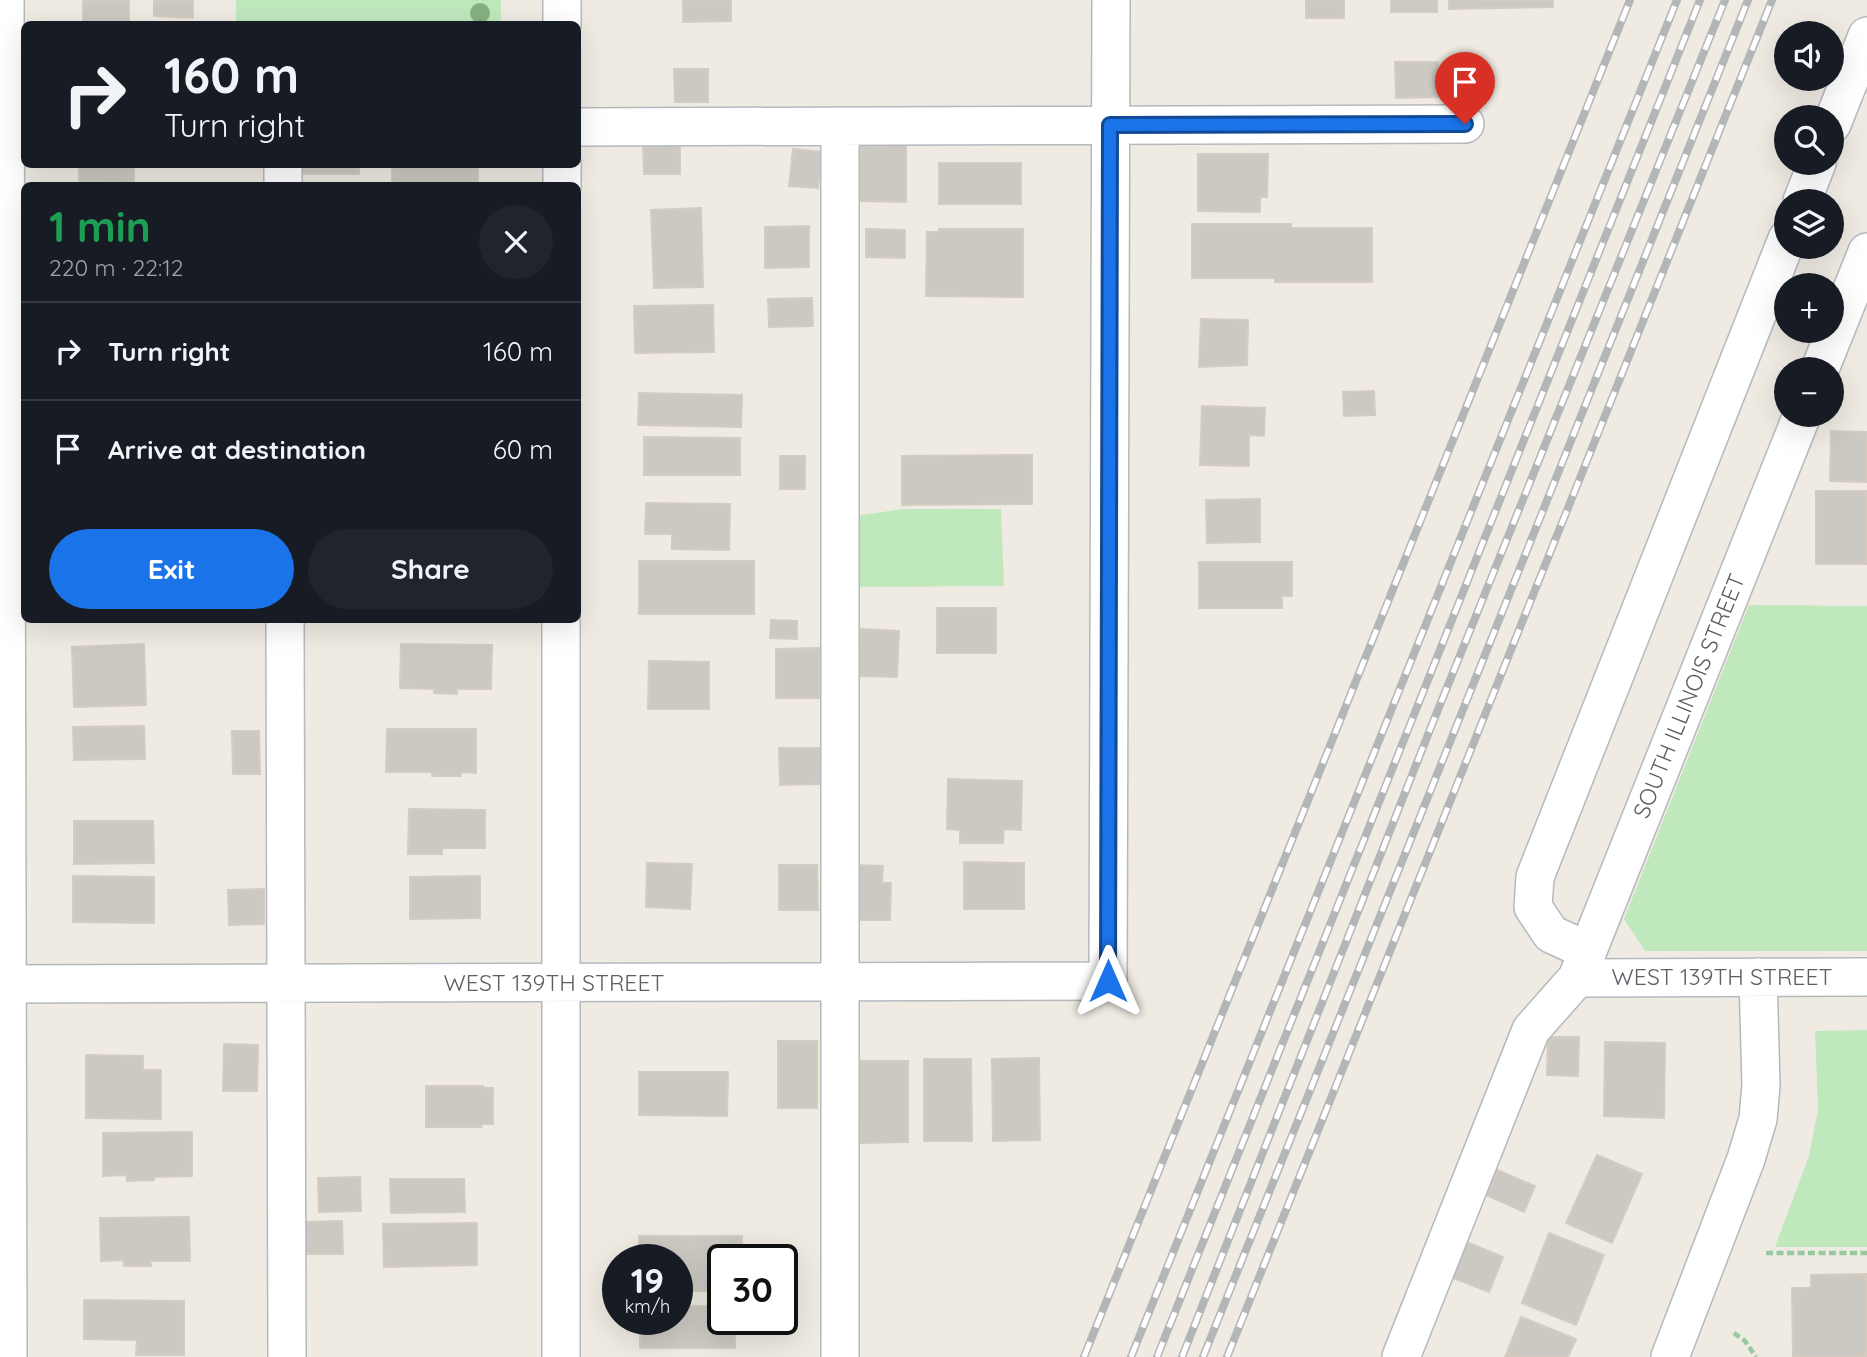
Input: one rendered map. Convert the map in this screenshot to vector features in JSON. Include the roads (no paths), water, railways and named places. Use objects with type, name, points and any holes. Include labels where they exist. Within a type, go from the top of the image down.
[{"type":"street","points":[[5,0],[10,130],[3,984],[8,1357]]},
{"type":"street","points":[[562,0],[562,21]]},
{"type":"street","points":[[1110,125],[1111,0]]},
{"type":"street","points":[[1840,105],[1867,36]]},
{"type":"street","points":[[581,127],[1465,124]]},
{"type":"street","name":"WEST 139TH STREET","points":[[3,984],[1108,981],[1110,125]]},
{"type":"street","points":[[840,127],[840,1357]]},
{"type":"street","points":[[1825,357],[1867,252]]},
{"type":"street","points":[[1582,964],[1551,933],[1533,907],[1535,877],[1779,259]]},
{"type":"street","name":"SOUTH ILLINOIS STREET","points":[[1401,1357],[1531,1030],[1582,964],[1797,427]]},
{"type":"street","points":[[285,623],[287,1357]]},
{"type":"street","points":[[561,623],[561,1357]]},
{"type":"street","name":"WEST 139TH STREET","points":[[1582,964],[1758,977],[1867,977]]},
{"type":"street","points":[[1670,1357],[1746,1159],[1758,1119],[1761,1085],[1758,977]]},
{"type":"railway","points":[[1084,1357],[1630,0]]},
{"type":"railway","points":[[1131,1357],[1677,0]]},
{"type":"railway","points":[[1157,1357],[1700,0]]},
{"type":"railway","points":[[1182,1357],[1431,727],[1725,0]]},
{"type":"railway","points":[[1203,1357],[1748,0]]},
{"type":"railway","points":[[1227,1357],[1772,0]]}]
